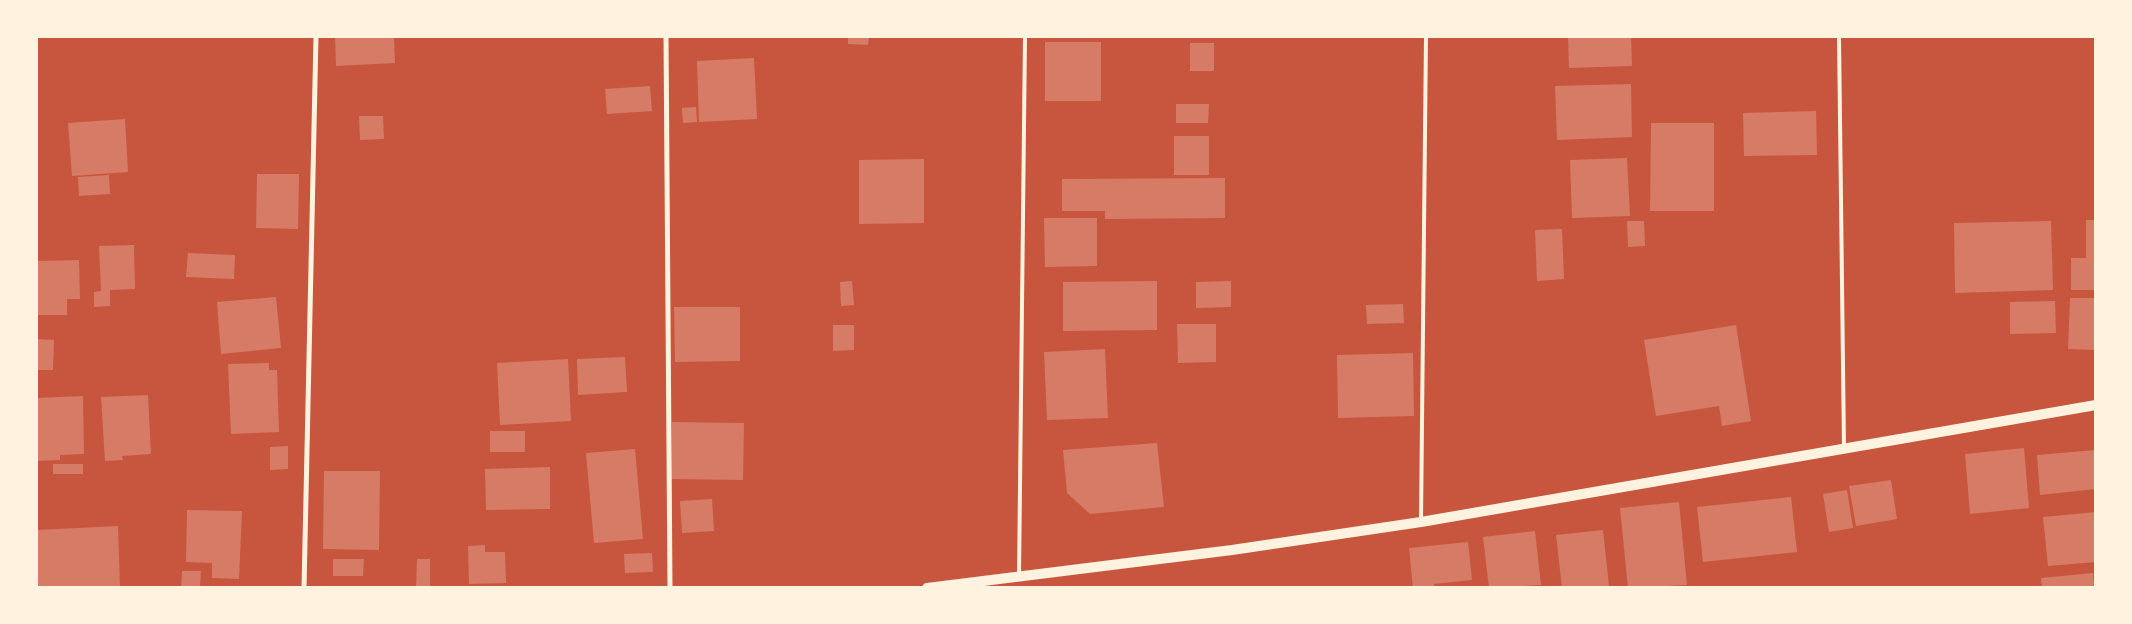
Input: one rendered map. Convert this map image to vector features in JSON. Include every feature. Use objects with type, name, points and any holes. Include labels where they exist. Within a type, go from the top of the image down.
[{"type":"main road","points":[[927,588],[1019,578],[1421,522],[2096,405]]},
{"type":"street","points":[[304,588],[316,36]]},
{"type":"street","points":[[666,36],[670,588]]},
{"type":"lane","points":[[1019,578],[1024,36]]},
{"type":"lane","points":[[1421,522],[1426,36]]},
{"type":"lane","points":[[1839,36],[1844,448]]},
{"type":"building","points":[[335,36],[394,36],[395,63],[336,66]]},
{"type":"building","points":[[848,36],[869,36],[868,45],[848,44]]},
{"type":"building","points":[[1568,36],[1631,36],[1632,66],[1569,68]]},
{"type":"building","points":[[1045,42],[1101,42],[1101,101],[1045,101]]},
{"type":"building","points":[[1190,43],[1214,43],[1214,71],[1190,71]]},
{"type":"building","points":[[754,58],[757,119],[699,122],[697,61]]},
{"type":"building","points":[[1631,84],[1632,137],[1557,140],[1555,86]]},
{"type":"building","points":[[650,86],[652,111],[607,114],[605,89]]},
{"type":"building","points":[[1176,104],[1209,104],[1208,123],[1176,123]]},
{"type":"building","points":[[696,107],[697,122],[683,123],[682,108]]},
{"type":"building","points":[[1816,111],[1817,155],[1744,156],[1743,113]]},
{"type":"building","points":[[359,116],[383,116],[384,139],[360,140]]},
{"type":"building","points":[[125,119],[128,172],[72,176],[68,123]]},
{"type":"building","points":[[1651,123],[1714,123],[1714,211],[1650,211]]},
{"type":"building","points":[[1174,136],[1209,136],[1209,175],[1174,175]]},
{"type":"building","points":[[1627,158],[1630,216],[1572,218],[1570,160]]},
{"type":"building","points":[[924,159],[924,223],[859,224],[859,160]]},
{"type":"building","points":[[257,174],[299,174],[298,229],[256,228]]},
{"type":"building","points":[[109,175],[110,194],[79,196],[78,177]]},
{"type":"building","points":[[1225,178],[1225,218],[1105,219],[1105,211],[1062,211],[1062,179]]},
{"type":"building","points":[[1044,218],[1097,218],[1097,266],[1045,267]]},
{"type":"building","points":[[2086,220],[2096,220],[2096,290],[2071,290],[2071,258],[2086,258]]},
{"type":"building","points":[[1627,221],[1644,221],[1645,246],[1628,247]]},
{"type":"building","points":[[2051,221],[2053,290],[1955,293],[1954,223]]},
{"type":"building","points":[[1562,229],[1564,279],[1537,281],[1535,230]]},
{"type":"building","points":[[134,245],[135,289],[110,290],[110,306],[94,307],[94,292],[101,291],[99,246]]},
{"type":"building","points":[[188,253],[235,255],[234,279],[186,277]]},
{"type":"building","points":[[79,260],[80,299],[67,299],[67,315],[36,315],[36,261]]},
{"type":"building","points":[[852,281],[854,305],[841,306],[840,282]]},
{"type":"building","points":[[1157,281],[1157,330],[1063,331],[1063,282]]},
{"type":"building","points":[[1231,281],[1231,307],[1196,308],[1196,282]]},
{"type":"building","points":[[276,297],[281,348],[221,354],[217,302]]},
{"type":"building","points":[[2070,298],[2096,298],[2096,350],[2068,349]]},
{"type":"building","points":[[2055,301],[2056,333],[2010,334],[2010,302]]},
{"type":"building","points":[[1403,304],[1404,323],[1367,324],[1366,305]]},
{"type":"building","points":[[674,307],[740,307],[740,361],[675,362]]},
{"type":"building","points":[[1177,324],[1216,324],[1216,362],[1178,363]]},
{"type":"building","points":[[833,325],[854,325],[854,350],[833,351]]},
{"type":"building","points":[[1736,325],[1751,421],[1722,426],[1719,406],[1656,416],[1644,340]]},
{"type":"building","points":[[36,339],[54,340],[53,370],[36,370]]},
{"type":"building","points":[[1105,349],[1108,418],[1047,420],[1044,352]]},
{"type":"building","points":[[1413,353],[1414,416],[1338,418],[1337,355]]},
{"type":"building","points":[[625,357],[627,392],[578,395],[577,359]]},
{"type":"building","points":[[568,359],[571,421],[500,425],[497,363]]},
{"type":"building","points":[[269,363],[269,370],[277,370],[279,432],[231,434],[228,364]]},
{"type":"building","points":[[148,395],[151,454],[122,456],[123,460],[105,461],[101,397]]},
{"type":"building","points":[[83,396],[84,454],[60,455],[60,460],[36,461],[36,398]]},
{"type":"building","points":[[672,422],[744,423],[743,480],[671,479]]},
{"type":"building","points":[[490,431],[525,431],[525,452],[490,452]]},
{"type":"building","points":[[1157,443],[1164,507],[1090,514],[1067,493],[1063,450]]},
{"type":"building","points":[[288,446],[288,469],[270,470],[270,447]]},
{"type":"building","points":[[2024,448],[2029,508],[1970,514],[1965,454]]},
{"type":"building","points":[[635,449],[643,539],[594,543],[586,453]]},
{"type":"building","points":[[2096,450],[2096,489],[2040,495],[2037,455]]},
{"type":"building","points":[[53,464],[83,464],[83,474],[53,474]]},
{"type":"building","points":[[550,467],[550,509],[486,510],[485,469]]},
{"type":"building","points":[[324,471],[380,471],[379,550],[323,549]]},
{"type":"building","points":[[1891,480],[1897,519],[1856,526],[1849,486]]},
{"type":"building","points":[[1847,490],[1853,528],[1829,532],[1823,494]]},
{"type":"building","points":[[1791,497],[1797,552],[1703,562],[1697,507]]},
{"type":"building","points":[[712,499],[714,531],[682,533],[680,501]]},
{"type":"building","points":[[1679,502],[1687,585],[1628,588],[1620,508]]},
{"type":"building","points":[[187,510],[242,511],[239,579],[212,578],[212,563],[186,562]]},
{"type":"building","points":[[2096,512],[2096,562],[2048,566],[2043,517]]},
{"type":"building","points":[[118,526],[120,588],[36,588],[36,530]]},
{"type":"building","points":[[1603,530],[1609,586],[1562,588],[1556,535]]},
{"type":"building","points":[[1535,531],[1541,585],[1489,588],[1483,537]]},
{"type":"building","points":[[1468,542],[1472,580],[1434,584],[1435,588],[1413,588],[1409,548]]},
{"type":"building","points":[[485,545],[485,552],[505,552],[506,583],[469,584],[468,546]]},
{"type":"building","points":[[652,553],[653,572],[625,573],[624,554]]},
{"type":"building","points":[[333,559],[364,559],[363,576],[333,576]]},
{"type":"building","points":[[417,559],[430,559],[430,588],[416,588]]},
{"type":"building","points":[[182,571],[201,571],[200,588],[181,588]]},
{"type":"building","points":[[2093,573],[2094,588],[2042,588],[2041,578]]}]
